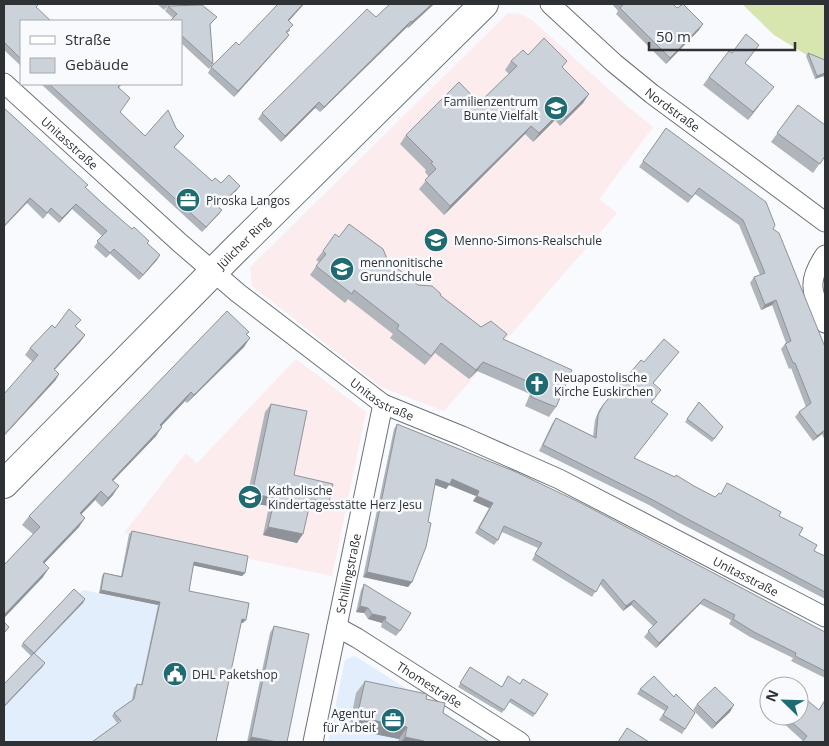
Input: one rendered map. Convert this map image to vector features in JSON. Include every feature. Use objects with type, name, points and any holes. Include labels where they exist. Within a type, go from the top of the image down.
[{"type":"main road","name":"Jülicher Ring","points":[[4,484],[90,394],[484,4]]},
{"type":"street","name":"Nordstraße","points":[[550,4],[614,63],[652,94],[825,222]]},
{"type":"street","name":"Unitasstraße","points":[[4,83],[214,272],[302,344],[383,404],[462,436],[559,479],[825,617]]},
{"type":"street","points":[[825,255],[814,273],[812,288],[825,323]]},
{"type":"street","name":"Schillingstraße","points":[[313,742],[383,404]]},
{"type":"street","name":"Thomestraße","points":[[337,627],[520,742]]},
{"type":"shaded area","name":"Menno-Simons-Realschule","points":[[508,13],[521,14],[532,20],[653,127],[599,199],[617,213],[444,411],[381,387],[252,286],[250,267]]},
{"type":"shaded area","name":"Katholische Kindertagesstätte Herz Jesu","points":[[296,359],[366,412],[332,576],[124,533],[186,453],[197,463]]},
{"type":"shaded area","points":[[83,590],[239,622],[214,742],[4,742],[4,685],[31,656],[25,650]]},
{"type":"shaded area","points":[[355,656],[491,742],[328,742],[345,660]]},
{"type":"green space","points":[[742,4],[825,4],[825,64],[813,59],[774,35]]},
{"type":"building","points":[[4,4],[39,4],[36,7],[50,20],[20,20],[20,58],[4,42]]},
{"type":"building","points":[[278,4],[303,4],[288,20],[293,25],[286,32],[289,35],[238,91],[211,67],[236,42],[239,45]]},
{"type":"building","points":[[390,4],[432,4],[411,21],[324,107],[319,102],[285,136],[262,113],[367,9],[376,17]]},
{"type":"building","points":[[622,4],[673,4],[677,8],[683,4],[703,24],[670,58],[620,8]]},
{"type":"building","points":[[202,5],[217,17],[210,24],[213,64],[182,36],[182,20],[171,20],[177,14],[168,6]]},
{"type":"building","points":[[746,34],[759,45],[745,63],[774,87],[753,112],[709,77],[729,51],[732,53]]},
{"type":"building","points":[[544,38],[567,61],[562,67],[589,94],[566,117],[561,111],[539,133],[531,126],[450,206],[425,180],[436,169],[431,163],[433,162],[406,135],[459,82],[479,103],[517,66],[511,61],[523,50],[528,55]]},
{"type":"building","points":[[808,53],[825,60],[825,73],[817,76]]},
{"type":"building","points":[[50,85],[120,85],[118,87],[130,98],[120,112],[145,136],[168,110],[176,128],[184,136],[174,147],[212,181],[215,178],[221,183],[229,175],[240,186],[218,207],[222,210],[206,227]]},
{"type":"building","points":[[798,105],[825,125],[825,156],[820,164],[777,133]]},
{"type":"building","points":[[4,108],[88,185],[85,187],[102,203],[149,241],[147,243],[160,255],[143,275],[114,249],[110,253],[97,241],[107,231],[76,204],[62,218],[51,208],[47,213],[30,198],[4,226]]},
{"type":"building","points":[[666,128],[766,202],[775,225],[773,229],[779,233],[825,347],[825,430],[817,436],[799,412],[811,403],[785,344],[791,341],[776,300],[765,305],[754,277],[765,273],[743,220],[699,188],[692,197],[643,161]]},
{"type":"building","points":[[349,224],[383,249],[388,261],[418,285],[432,286],[441,296],[481,327],[491,321],[507,334],[503,339],[572,370],[556,407],[531,397],[536,385],[483,362],[476,370],[441,343],[431,356],[397,329],[399,325],[354,290],[352,294],[316,266],[326,254],[323,251],[335,234],[339,237]]},
{"type":"building","points":[[69,309],[81,320],[75,326],[85,335],[54,369],[59,374],[4,435],[4,394],[38,355],[30,348],[52,325],[55,328]]},
{"type":"building","points":[[227,311],[249,332],[246,334],[250,338],[194,395],[191,392],[160,425],[162,427],[112,480],[119,486],[108,498],[101,491],[80,513],[85,518],[43,562],[49,568],[4,615],[4,565],[40,527],[29,516]]},
{"type":"building","points":[[664,339],[679,352],[653,383],[661,390],[651,402],[668,414],[634,458],[675,477],[676,475],[715,497],[719,493],[721,494],[727,483],[781,512],[779,516],[803,528],[799,535],[817,545],[814,551],[825,556],[825,592],[653,500],[543,445],[556,418],[596,438],[598,415],[603,405],[641,360],[644,362]]},
{"type":"building","points":[[699,402],[723,427],[714,439],[687,419]]},
{"type":"building","points":[[271,404],[307,411],[294,475],[333,484],[329,503],[311,499],[303,534],[268,527],[275,498],[252,494]]},
{"type":"building","points":[[397,424],[516,472],[581,503],[825,632],[825,671],[795,656],[796,653],[754,632],[733,619],[735,615],[704,599],[659,643],[648,631],[657,622],[634,600],[626,606],[603,579],[596,592],[535,554],[542,543],[504,526],[498,540],[479,528],[493,503],[477,496],[479,491],[452,479],[450,484],[436,479],[428,522],[431,523],[426,547],[412,582],[367,572]]},
{"type":"building","points":[[132,531],[248,556],[245,573],[194,562],[189,591],[249,603],[246,620],[242,619],[216,742],[92,742],[121,721],[114,713],[134,699],[137,684],[142,685],[160,602],[101,590],[104,573],[122,577]]},
{"type":"building","points":[[364,584],[411,613],[400,631],[385,621],[386,617],[372,614],[368,608],[360,606]]},
{"type":"building","points":[[74,589],[85,599],[34,653],[23,643]]},
{"type":"building","points":[[4,622],[9,627],[4,633]]},
{"type":"building","points":[[274,626],[309,634],[287,742],[251,737]]},
{"type":"building","points":[[34,653],[45,663],[4,706],[4,684]]},
{"type":"building","points":[[470,667],[502,687],[508,676],[520,684],[523,679],[548,694],[535,714],[511,699],[504,710],[460,683]]},
{"type":"building","points":[[654,676],[674,697],[676,694],[695,713],[685,729],[663,715],[668,707],[640,689]]},
{"type":"building","points":[[365,681],[427,694],[426,699],[445,703],[443,713],[489,742],[424,742],[405,737],[407,727],[357,717]]},
{"type":"building","points":[[715,687],[734,705],[716,723],[697,704]]},
{"type":"building","points":[[825,700],[825,742],[802,742],[807,736],[796,726],[809,726],[809,702],[819,710]]},
{"type":"building","points":[[627,728],[649,742],[618,742]]},
{"type":"place","name":"Familienzentrum Bunte Vielfalt","points":[[556,108]]},
{"type":"place","name":"Piroska Langos","points":[[188,200]]},
{"type":"place","name":"Menno-Simons-Realschule","points":[[436,240]]},
{"type":"place","name":"mennonitische Grundschule","points":[[342,269]]},
{"type":"place","name":"Neuapostolische Kirche Euskirchen","points":[[537,384]]},
{"type":"place","name":"Katholische Kindertagesstätte Herz Jesu","points":[[250,497]]},
{"type":"place","name":"DHL Paketshop","points":[[175,674]]},
{"type":"place","name":"Agentur für Arbeit","points":[[393,720]]}]
